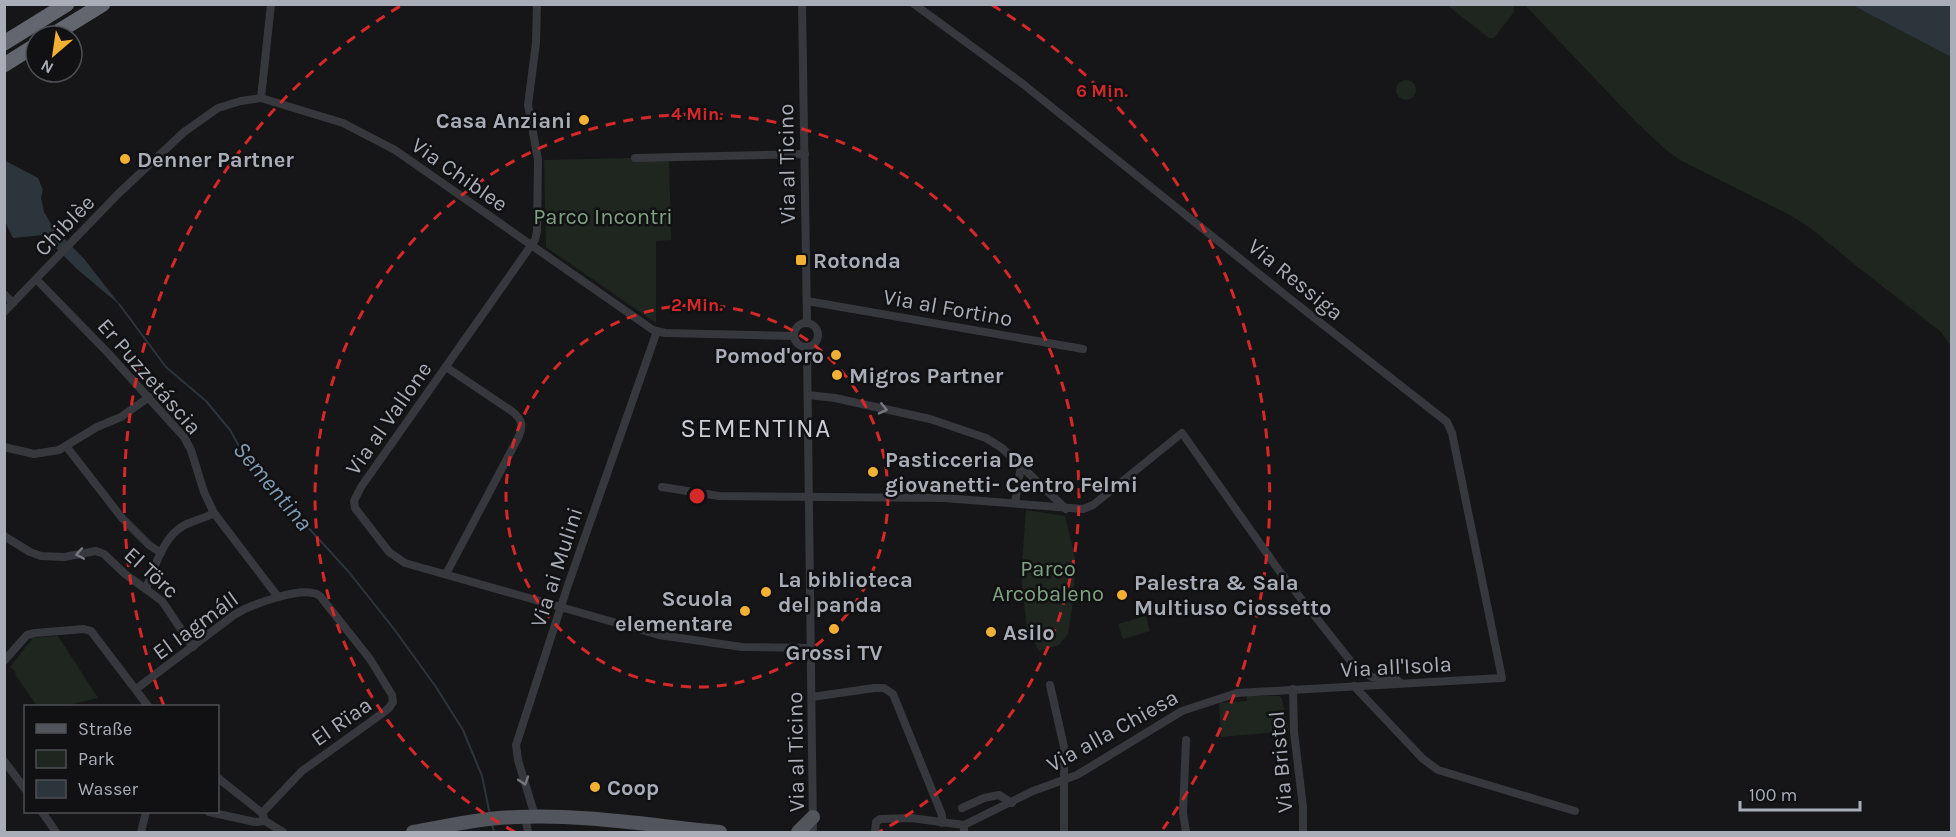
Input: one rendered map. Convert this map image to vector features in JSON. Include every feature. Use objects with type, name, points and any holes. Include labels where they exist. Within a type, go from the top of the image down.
[{"type":"highway","points":[[4,43],[67,4]]},
{"type":"highway","points":[[70,24],[103,4]]},
{"type":"highway","points":[[4,65],[24,52]]},
{"type":"main road","points":[[413,832],[468,822],[525,817],[573,817],[644,829],[720,832]]},
{"type":"main road","points":[[798,832],[813,817]]},
{"type":"street","points":[[261,98],[271,4]]},
{"type":"street","points":[[531,245],[537,231],[538,160],[528,105],[536,43],[537,4]]},
{"type":"street","name":"Via al Ticino","points":[[802,4],[807,323]]},
{"type":"street","name":"Via Ressiga","points":[[914,4],[1023,84],[1447,422],[1452,433],[1502,678]]},
{"type":"street","name":"Via Chiblee","points":[[118,194],[161,153],[205,116],[229,104],[261,98],[325,117],[370,136],[395,150],[657,332]]},
{"type":"street","points":[[635,158],[805,154]]},
{"type":"street","name":"Chiblèe","points":[[4,312],[118,194]]},
{"type":"street","name":"Via al Vallone","points":[[531,245],[361,488],[354,503],[361,518],[395,557],[446,574],[680,639],[742,647],[811,648]]},
{"type":"street","name":"Er Puzzetáscia","points":[[37,280],[148,397],[189,444],[204,492],[214,513],[278,597]]},
{"type":"street","points":[[4,294],[14,303]]},
{"type":"street","name":"Via al Fortino","points":[[807,301],[1083,349]]},
{"type":"street","points":[[807,323],[816,328],[818,334],[815,344],[807,348],[798,345],[794,336],[797,327],[807,323]]},
{"type":"street","points":[[657,332],[794,336]]},
{"type":"street","name":"Via ai Mulini","points":[[528,832],[516,745],[608,468],[657,332]]},
{"type":"street","name":"Via al Ticino","points":[[807,348],[813,832]]},
{"type":"street","points":[[446,367],[513,412],[522,424],[518,438],[446,574]]},
{"type":"street","points":[[808,395],[835,398],[930,419],[992,441],[1022,466],[1066,509]]},
{"type":"street","points":[[4,447],[34,454],[53,452],[97,427],[121,417],[148,397]]},
{"type":"street","points":[[662,487],[719,496],[922,497],[1083,509],[1089,507],[1182,433],[1280,572],[1356,668],[1372,677],[1398,679],[1401,684]]},
{"type":"street","points":[[66,446],[122,518],[149,545],[161,553]]},
{"type":"street","points":[[1015,503],[1022,466]]},
{"type":"street","points":[[146,588],[161,553],[178,530],[214,513]]},
{"type":"street","name":"El Törc","points":[[4,536],[41,556],[59,557],[101,552],[125,574],[162,601],[193,646]]},
{"type":"street","name":"El Rïaa","points":[[263,817],[302,771],[380,715],[393,702],[392,695],[370,659],[318,594],[311,592],[278,597]]},
{"type":"street","name":"El Iagmáll","points":[[136,689],[242,610],[278,597]]},
{"type":"street","points":[[4,661],[27,635],[84,629],[91,631],[147,705]]},
{"type":"street","name":"Via all'Isola","points":[[1293,689],[1502,678]]},
{"type":"street","points":[[1050,685],[1063,739],[1064,832]]},
{"type":"street","points":[[1354,686],[1423,759],[1438,770],[1575,811]]},
{"type":"street","points":[[812,697],[873,688],[887,689],[893,694],[942,815],[942,823]]},
{"type":"street","name":"Via alla Chiesa","points":[[964,829],[1033,791],[1065,779],[1118,751],[1162,721],[1196,705],[1244,692],[1293,689]]},
{"type":"street","name":"Via Bristol","points":[[1293,689],[1294,732],[1303,807],[1303,832]]},
{"type":"street","points":[[1186,740],[1184,813],[1186,832]]},
{"type":"street","points":[[4,761],[24,786]]},
{"type":"street","points":[[219,779],[284,832]]},
{"type":"street","points":[[962,808],[984,798],[999,795],[1012,803]]},
{"type":"street","points":[[43,813],[56,832]]},
{"type":"street","points":[[141,832],[146,813]]},
{"type":"street","points":[[214,813],[255,822],[263,817]]},
{"type":"street","points":[[875,832],[876,822],[880,819],[911,818],[964,829]]},
{"type":"green space","points":[[1447,5],[1514,5],[1514,12],[1494,38],[1489,38]]},
{"type":"green space","points":[[1525,5],[1852,5],[1951,57],[1951,346],[1940,331],[1808,226],[1680,160],[1665,149],[1636,122]]},
{"type":"green space","points":[[1406,80],[1413,83],[1416,90],[1413,97],[1406,100],[1399,97],[1396,90],[1399,83]]},
{"type":"green space","name":"Parco Incontri","points":[[669,157],[671,240],[656,241],[656,323],[546,247],[544,160]]},
{"type":"green space","name":"Parco Arcobaleno","points":[[1026,510],[1065,516],[1075,558],[1074,596],[1068,634],[1059,645],[1039,651],[1027,628],[1021,576]]},
{"type":"green space","points":[[1146,616],[1150,631],[1123,639],[1118,624]]},
{"type":"green space","points":[[58,636],[98,698],[68,705],[36,705],[15,674],[16,672],[10,667],[33,638]]},
{"type":"green space","points":[[1247,696],[1279,696],[1282,699],[1289,731],[1221,737],[1219,703],[1247,701]]},
{"type":"water","points":[[1852,5],[1951,5],[1951,57]]},
{"type":"water","points":[[4,160],[38,178],[43,190],[41,198],[44,212],[51,224],[85,260],[121,306],[77,269],[43,235],[13,238],[5,222]]},
{"type":"waterway","name":"Sementina","points":[[119,304],[166,367],[206,401],[230,430],[248,462],[348,571],[394,629],[436,687],[463,730],[482,776],[490,815]]},
{"type":"waterway","name":"Sementina","points":[[492,824],[494,832]]},
{"type":"place","name":"Casa Anziani","points":[[584,120]]},
{"type":"place","name":"Denner Partner","points":[[125,159]]},
{"type":"place","name":"Rotonda","points":[[801,260]]},
{"type":"place","name":"Pomod'oro","points":[[836,355]]},
{"type":"place","name":"Migros Partner","points":[[837,375]]},
{"type":"place","name":"Pasticceria De giovanetti- Centro Felmi","points":[[873,472]]},
{"type":"place","name":"La biblioteca del panda","points":[[766,592]]},
{"type":"place","name":"Palestra & Sala Multiuso Ciossetto","points":[[1122,595]]},
{"type":"place","name":"Scuola elementare","points":[[745,611]]},
{"type":"place","name":"Grossi TV","points":[[834,629]]},
{"type":"place","name":"Asilo","points":[[991,632]]},
{"type":"place","name":"Coop","points":[[595,787]]},
{"type":"district","name":"SEMENTINA","points":[[756,428]]}]
